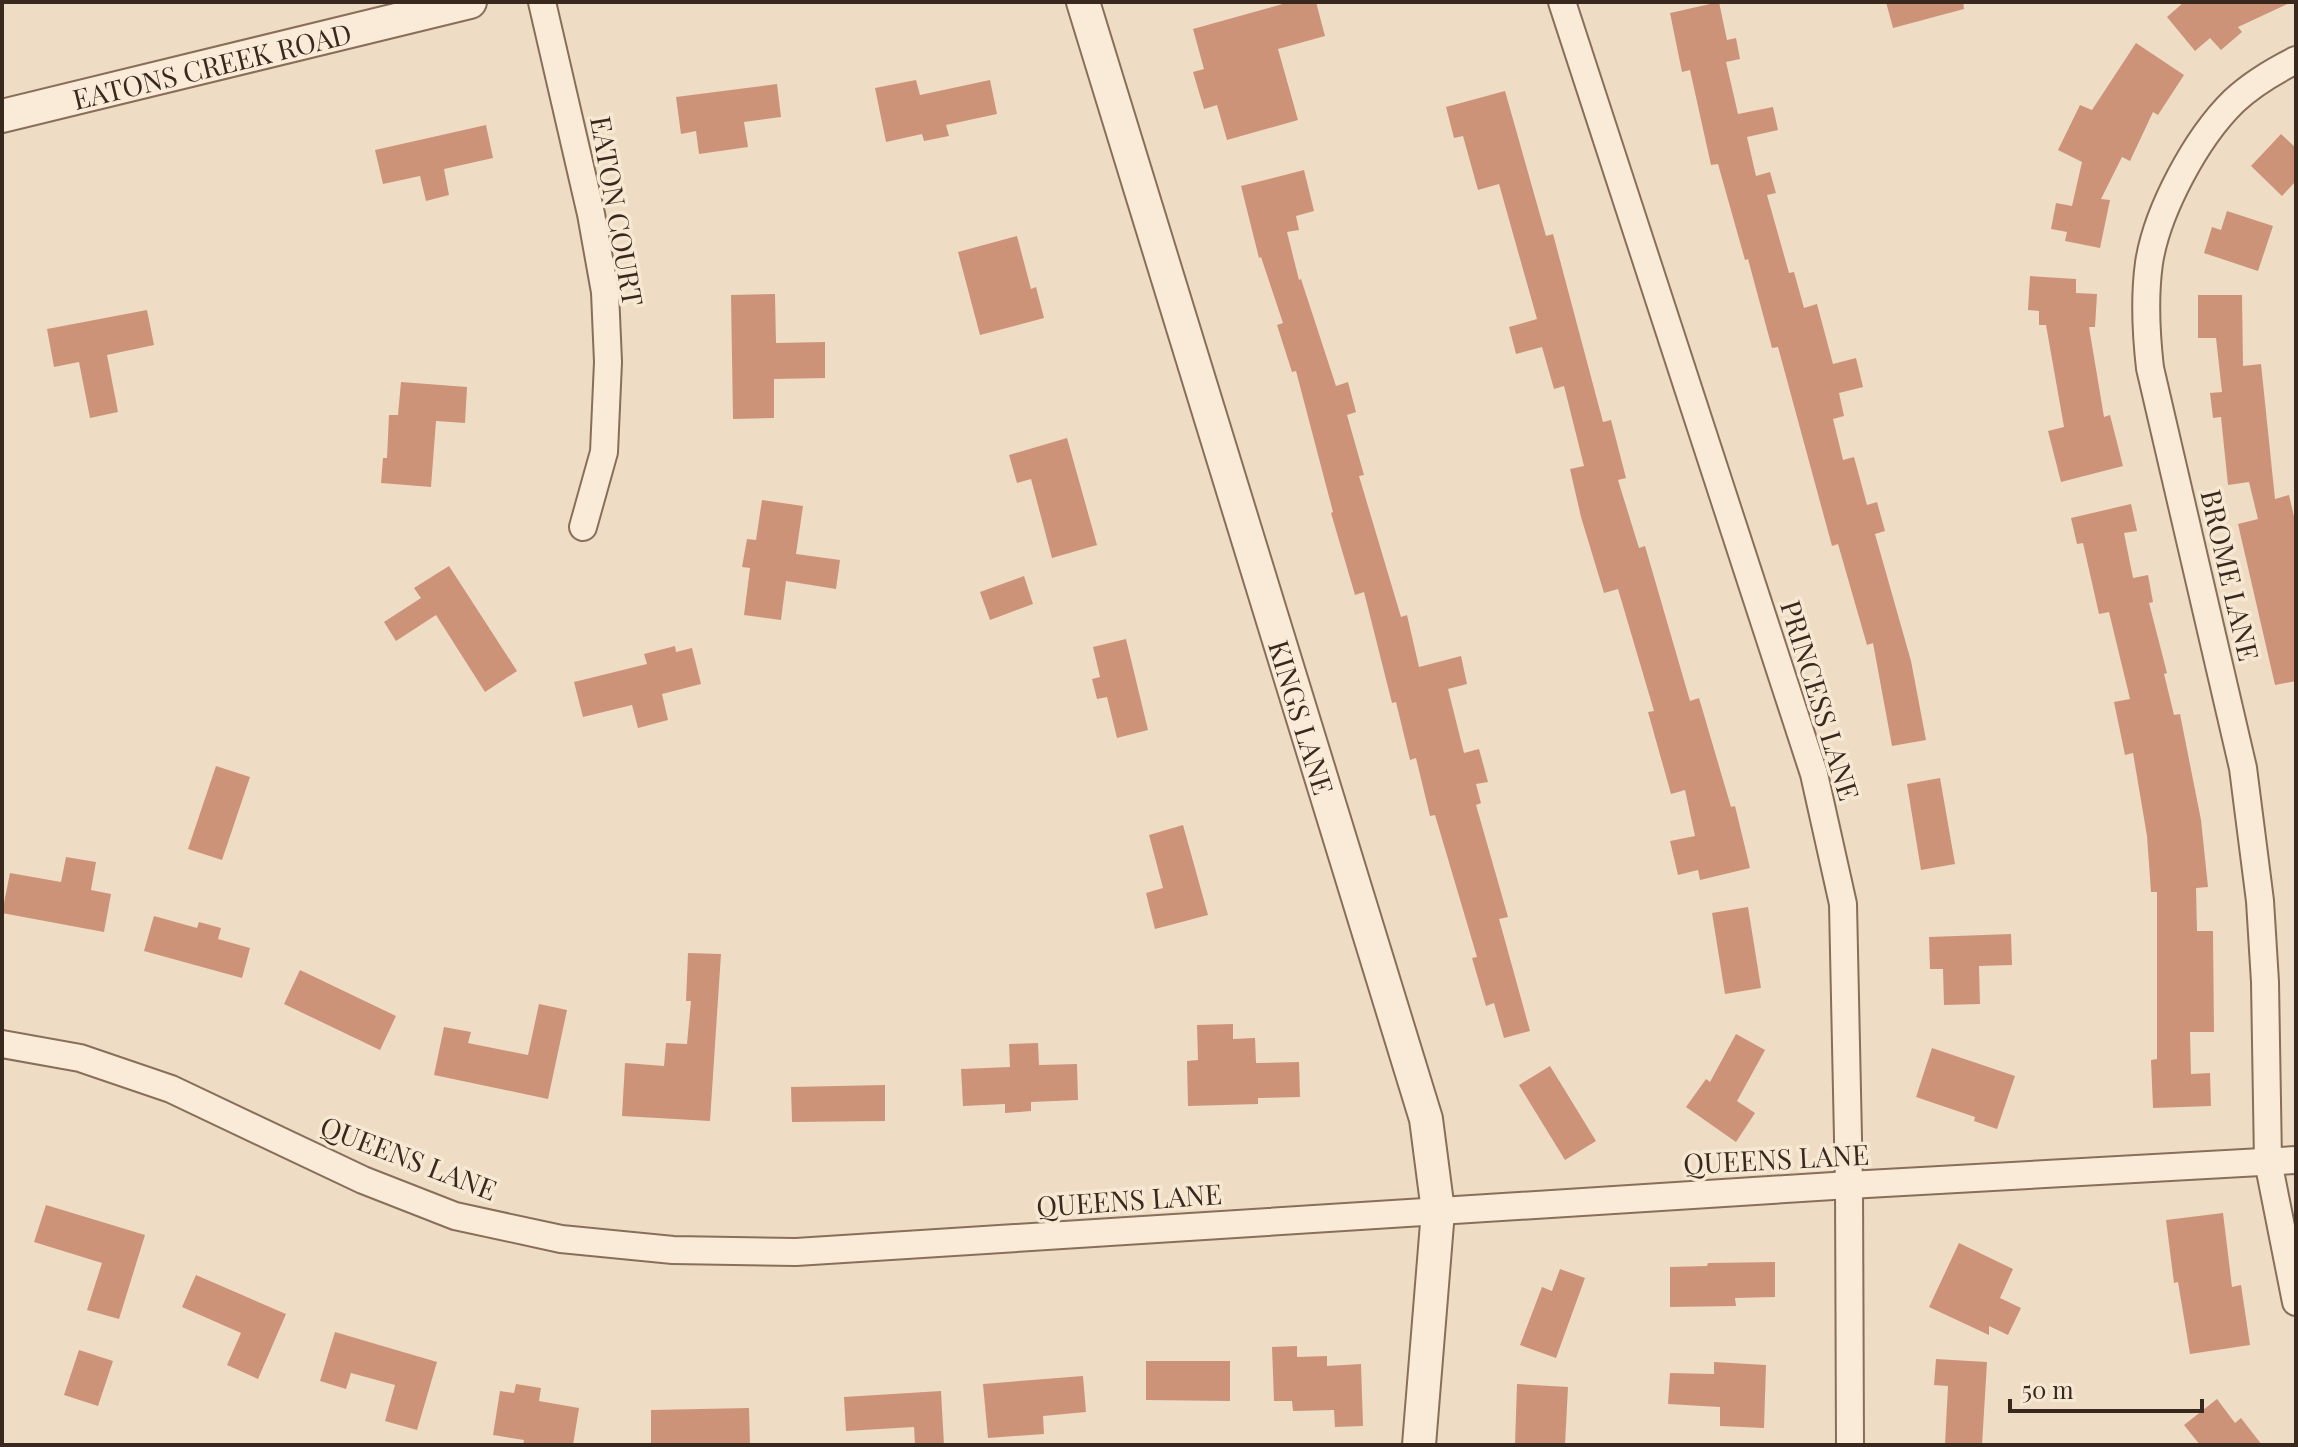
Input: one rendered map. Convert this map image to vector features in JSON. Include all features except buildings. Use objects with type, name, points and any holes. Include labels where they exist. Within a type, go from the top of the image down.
[{"type":"street","name":"EATONS CREEK ROAD","points":[[2,116],[470,2]]},
{"type":"street","name":"EATON COURT","points":[[542,2],[591,214],[605,292],[608,362],[604,452],[583,527]]},
{"type":"street","name":"KINGS LANE","points":[[1083,2],[1426,1119],[1438,1211],[1419,1445]]},
{"type":"street","name":"PRINCESS LANE","points":[[1562,2],[1814,774],[1843,904],[1850,1445]]},
{"type":"street","name":"BROME LANE","points":[[2296,60],[2235,100],[2210,130],[2182,174],[2165,210],[2149,261],[2144,318],[2150,368],[2243,768],[2253,831],[2265,982],[2268,1161],[2296,1302]]},
{"type":"street","name":"QUEENS LANE","points":[[2,1044],[80,1058],[171,1089],[363,1180],[455,1216],[561,1239],[673,1250],[796,1252],[1849,1185],[2296,1160]]}]
